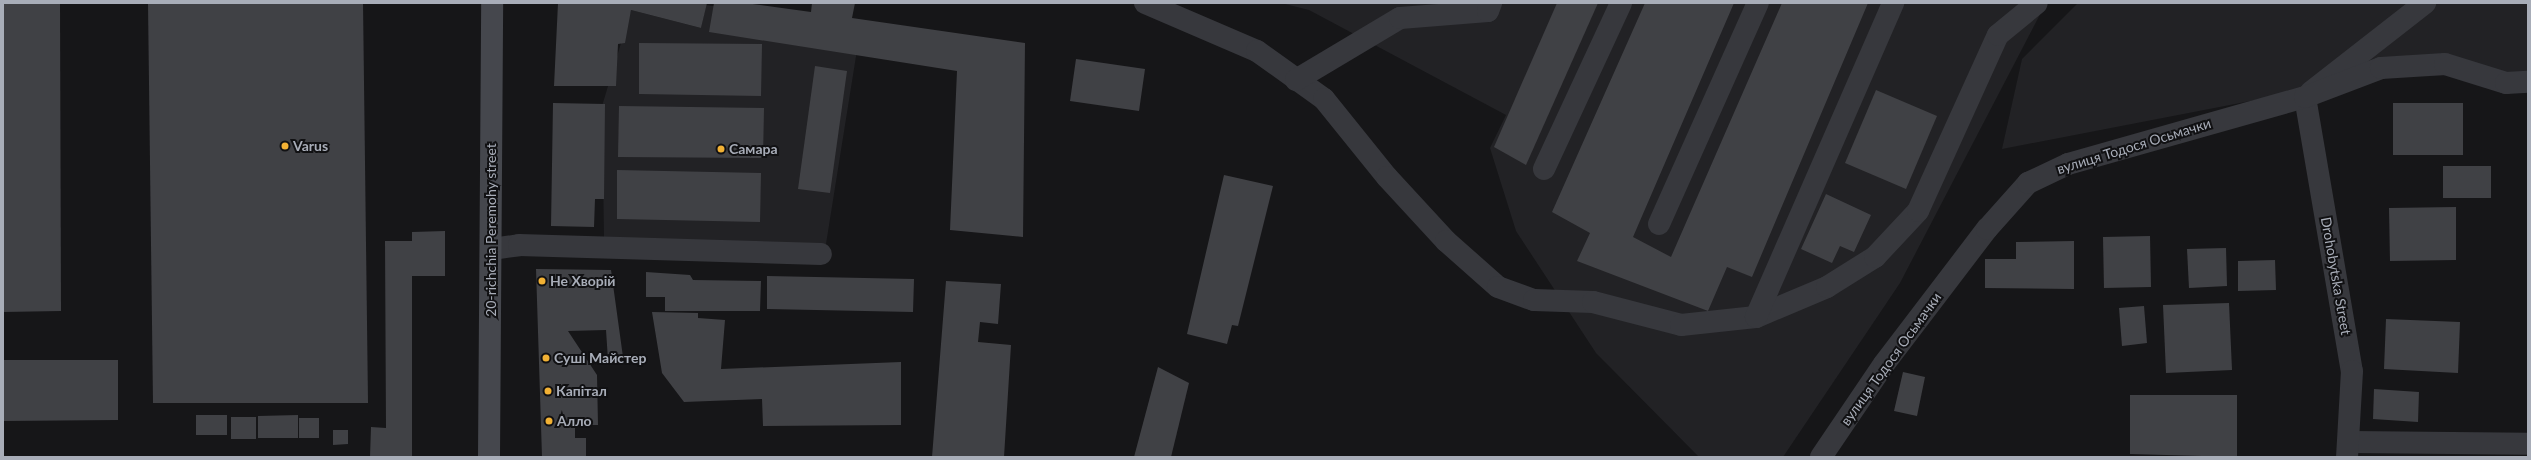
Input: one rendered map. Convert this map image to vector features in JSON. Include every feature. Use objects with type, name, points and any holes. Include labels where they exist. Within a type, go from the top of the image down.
[{"type":"street","name":"20-richchia Peremohy street","points":[[489,457],[492,249],[492,3]]},
{"type":"street","points":[[1145,3],[1257,51],[1324,99],[1441,235],[1498,287],[1534,300],[1594,302],[1681,324],[1756,317],[1827,287],[1875,257],[1918,211],[2012,3]]},
{"type":"street","points":[[1296,80],[1400,18],[1488,11],[1491,3]]},
{"type":"street","points":[[1544,169],[1621,3]]},
{"type":"street","points":[[1659,224],[1758,3]]},
{"type":"street","points":[[1756,317],[1893,3]]},
{"type":"street","points":[[1998,35],[2037,3]]},
{"type":"street","points":[[2305,97],[2425,3]]},
{"type":"street","name":"вулиця Тодося Осьмачки","points":[[1820,457],[1894,351],[1987,229],[2028,183],[2068,164],[2305,97],[2381,68],[2438,64],[2506,83],[2528,82]]},
{"type":"street","name":"Drohobytska Street","points":[[2305,97],[2352,371],[2349,449]]},
{"type":"street","points":[[492,249],[518,245],[821,254]]},
{"type":"street","points":[[2349,449],[2528,444]]},
{"type":"shaded area","points":[[1281,3],[2046,3],[1900,283],[1783,457],[1699,457],[1596,353],[1516,231],[1490,148],[1506,115],[1309,10]]},
{"type":"shaded area","points":[[2078,3],[2528,3],[2528,73],[2374,77],[2002,149],[2022,59]]},
{"type":"shaded area","name":"Самара","points":[[706,5],[861,25],[826,244],[604,238],[602,106],[631,10],[701,28]]},
{"type":"building","points":[[3,3],[60,3],[61,311],[3,312]]},
{"type":"building","points":[[148,3],[363,3],[368,403],[153,403]]},
{"type":"building","points":[[558,3],[707,3],[701,28],[631,10],[625,43],[618,44],[616,86],[554,86]]},
{"type":"building","points":[[714,3],[745,3],[811,12],[812,3],[855,3],[852,18],[1025,43],[1023,237],[950,230],[957,71],[709,32]]},
{"type":"building","points":[[1557,3],[1598,3],[1526,165],[1494,147]]},
{"type":"building","points":[[1645,3],[1734,3],[1633,237],[1671,257],[1782,3],[1868,3],[1752,277],[1727,267],[1708,311],[1577,261],[1590,233],[1552,212]]},
{"type":"building","points":[[639,43],[762,44],[761,96],[639,94]]},
{"type":"building","points":[[1076,59],[1145,69],[1139,111],[1070,101]]},
{"type":"building","points":[[815,66],[847,71],[830,193],[798,189]]},
{"type":"building","points":[[1876,90],[1937,116],[1906,189],[1845,163]]},
{"type":"building","points":[[553,103],[605,104],[604,199],[595,199],[594,227],[551,226]]},
{"type":"building","points":[[2393,103],[2463,103],[2463,155],[2393,155]]},
{"type":"building","points":[[619,106],[764,108],[763,158],[618,157]]},
{"type":"building","points":[[2443,166],[2491,166],[2491,198],[2443,198]]},
{"type":"building","points":[[617,170],[761,173],[760,222],[617,219]]},
{"type":"building","points":[[1224,175],[1273,186],[1238,326],[1232,325],[1227,344],[1187,334]]},
{"type":"building","points":[[1826,194],[1871,215],[1854,252],[1840,246],[1832,263],[1801,249]]},
{"type":"building","points":[[2456,207],[2456,260],[2390,261],[2389,208]]},
{"type":"building","points":[[445,231],[445,276],[412,276],[412,457],[370,457],[371,427],[386,428],[385,241],[412,241],[412,232]]},
{"type":"building","points":[[2150,236],[2151,287],[2104,288],[2103,237]]},
{"type":"building","points":[[2074,241],[2074,289],[1985,288],[1985,259],[2016,259],[2016,242]]},
{"type":"building","points":[[2226,248],[2227,286],[2189,288],[2187,249]]},
{"type":"building","points":[[2275,260],[2276,290],[2238,291],[2238,261]]},
{"type":"building","points":[[536,269],[611,270],[623,357],[608,360],[606,330],[568,331],[597,375],[598,425],[575,425],[575,438],[586,438],[586,457],[542,457]]},
{"type":"building","points":[[646,272],[690,275],[693,280],[761,281],[760,311],[665,311],[665,297],[646,297]]},
{"type":"building","points":[[767,276],[914,279],[913,312],[767,309]]},
{"type":"building","points":[[946,281],[1001,284],[998,324],[980,322],[978,342],[1011,345],[1004,457],[932,457]]},
{"type":"building","points":[[2229,303],[2232,370],[2166,373],[2163,305]]},
{"type":"building","points":[[2144,306],[2147,343],[2122,346],[2119,308]]},
{"type":"building","points":[[652,312],[698,313],[698,318],[725,320],[721,369],[901,362],[901,425],[763,426],[762,399],[684,402],[662,373]]},
{"type":"building","points":[[2386,319],[2460,322],[2458,373],[2384,369]]},
{"type":"building","points":[[3,360],[118,360],[118,420],[3,421]]},
{"type":"building","points":[[1158,367],[1189,383],[1171,457],[1134,457]]},
{"type":"building","points":[[1903,372],[1925,377],[1917,416],[1894,411]]},
{"type":"building","points":[[2374,389],[2419,392],[2418,422],[2373,419]]},
{"type":"building","points":[[2130,395],[2237,395],[2237,457],[2130,454]]},
{"type":"building","points":[[196,415],[227,415],[227,435],[196,435]]},
{"type":"building","points":[[298,415],[298,438],[258,438],[258,416]]},
{"type":"building","points":[[231,417],[256,417],[256,439],[231,439]]},
{"type":"building","points":[[299,418],[319,418],[319,438],[299,438]]},
{"type":"building","points":[[333,430],[348,430],[348,444],[333,445]]},
{"type":"place","name":"Varus","points":[[285,146]]},
{"type":"place","name":"Самара","points":[[721,149]]},
{"type":"place","name":"Не Хворій","points":[[542,281]]},
{"type":"place","name":"Суші Майстер","points":[[546,358]]},
{"type":"place","name":"Капітал","points":[[548,391]]},
{"type":"place","name":"Алло","points":[[549,421]]}]
